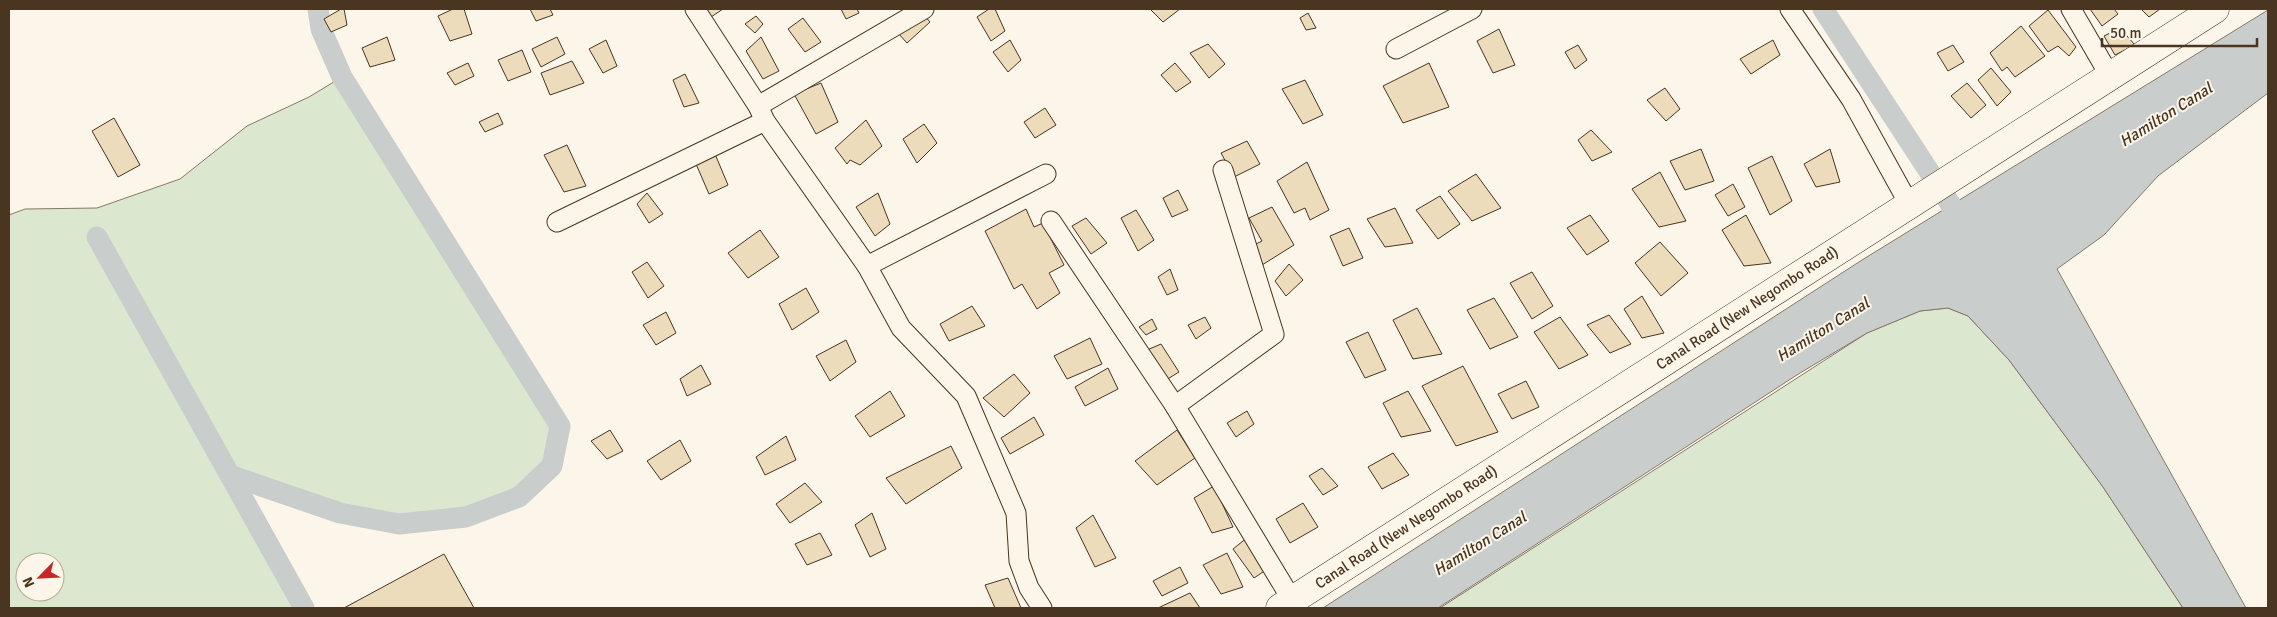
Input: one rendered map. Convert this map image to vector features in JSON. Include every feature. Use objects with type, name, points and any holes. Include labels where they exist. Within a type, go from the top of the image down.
[{"type":"main road","name":"Canal Road (New Negombo Road)","points":[[1286,604],[2215,9]]},
{"type":"street","points":[[695,9],[761,113],[867,266],[902,328],[966,396],[1016,513],[1018,561],[1029,588],[1042,608]]},
{"type":"street","points":[[557,222],[761,113],[924,9]]},
{"type":"street","points":[[1396,49],[1472,9]]},
{"type":"street","points":[[1790,9],[1851,99],[1913,202]]},
{"type":"street","points":[[2071,9],[2110,76]]},
{"type":"street","points":[[1175,406],[1274,334],[1223,170]]},
{"type":"street","points":[[867,266],[1046,174]]},
{"type":"street","points":[[1052,221],[1175,406],[1286,604]]},
{"type":"green space","points":[[342,77],[560,426],[552,466],[519,497],[466,517],[399,524],[340,513],[232,476],[304,608],[9,608],[9,215],[25,209],[97,208],[180,179],[247,126],[309,97]]},
{"type":"green space","points":[[1948,308],[1968,316],[2009,360],[2103,487],[2183,608],[1440,608],[1867,333],[1920,311]]},
{"type":"water","name":"Hamilton Canal","points":[[2268,10],[2268,93],[2158,176],[2104,235],[2057,269],[2246,608],[2183,608],[2103,487],[2009,360],[1968,316],[1948,308],[1920,311],[1867,333],[1800,373],[1438,608],[1323,608],[1862,260]]},
{"type":"building","points":[[344,9],[347,25],[331,32],[324,19]]},
{"type":"building","points":[[453,9],[464,9],[472,34],[450,41],[438,16]]},
{"type":"building","points":[[530,9],[550,9],[553,15],[536,21]]},
{"type":"building","points":[[705,9],[723,9],[711,17]]},
{"type":"building","points":[[841,9],[857,9],[859,13],[846,19]]},
{"type":"building","points":[[989,9],[995,9],[1005,31],[991,41],[977,17]]},
{"type":"building","points":[[1150,9],[1180,9],[1163,22]]},
{"type":"building","points":[[2090,9],[2114,9],[2118,14],[2102,26]]},
{"type":"building","points":[[2141,9],[2160,9],[2149,17]]},
{"type":"building","points":[[2048,10],[2076,47],[2069,56],[2058,46],[2048,52],[2029,26]]},
{"type":"building","points":[[1308,13],[1316,28],[1306,30],[1300,18]]},
{"type":"building","points":[[924,15],[930,22],[907,43],[897,32]]},
{"type":"building","points":[[756,16],[763,24],[755,33],[745,24]]},
{"type":"building","points":[[803,18],[821,42],[805,52],[788,29]]},
{"type":"building","points":[[2021,26],[2045,56],[2015,77],[2007,67],[2002,71],[1990,53]]},
{"type":"building","points":[[2120,28],[2135,45],[2115,55],[2104,36]]},
{"type":"building","points":[[1499,29],[1515,65],[1493,73],[1477,41]]},
{"type":"building","points":[[387,37],[395,60],[370,67],[362,48]]},
{"type":"building","points":[[557,37],[565,54],[541,67],[532,49]]},
{"type":"building","points":[[761,37],[779,71],[763,79],[746,51]]},
{"type":"building","points":[[606,40],[617,66],[603,73],[589,49]]},
{"type":"building","points":[[1010,40],[1021,60],[1008,72],[993,52]]},
{"type":"building","points":[[1773,40],[1780,55],[1751,74],[1740,59]]},
{"type":"building","points":[[1208,44],[1225,64],[1209,78],[1190,53]]},
{"type":"building","points":[[1578,45],[1587,60],[1575,69],[1565,52]]},
{"type":"building","points":[[1953,45],[1964,62],[1948,71],[1937,53]]},
{"type":"building","points":[[522,50],[531,72],[508,81],[498,60]]},
{"type":"building","points":[[572,61],[584,83],[550,95],[541,73]]},
{"type":"building","points":[[468,63],[474,76],[455,85],[447,73]]},
{"type":"building","points":[[1175,63],[1191,82],[1176,92],[1161,75]]},
{"type":"building","points":[[1429,63],[1449,107],[1403,123],[1383,86]]},
{"type":"building","points":[[1991,68],[2011,92],[1997,106],[1978,80]]},
{"type":"building","points":[[685,74],[699,103],[684,107],[673,80]]},
{"type":"building","points":[[1305,80],[1323,115],[1303,124],[1282,89]]},
{"type":"building","points":[[821,83],[838,122],[816,134],[794,94]]},
{"type":"building","points":[[1967,83],[1986,105],[1971,118],[1951,96]]},
{"type":"building","points":[[1665,88],[1680,109],[1666,121],[1647,100]]},
{"type":"building","points":[[1045,108],[1056,125],[1035,138],[1024,122]]},
{"type":"building","points":[[498,113],[503,124],[485,132],[479,122]]},
{"type":"building","points":[[114,118],[140,165],[118,177],[92,131]]},
{"type":"building","points":[[866,120],[882,146],[860,165],[850,160],[847,164],[835,148]]},
{"type":"building","points":[[924,124],[937,143],[917,163],[903,139]]},
{"type":"building","points":[[1591,130],[1612,152],[1592,161],[1578,140]]},
{"type":"building","points":[[1247,141],[1260,164],[1234,177],[1221,153]]},
{"type":"building","points":[[567,145],[586,186],[564,192],[544,155]]},
{"type":"building","points":[[1701,149],[1714,181],[1685,190],[1670,161]]},
{"type":"building","points":[[1830,149],[1840,182],[1816,187],[1804,164]]},
{"type":"building","points":[[715,154],[728,185],[709,194],[696,164]]},
{"type":"building","points":[[1772,156],[1792,201],[1770,215],[1748,168]]},
{"type":"building","points":[[1307,162],[1329,210],[1310,220],[1305,208],[1294,213],[1277,181]]},
{"type":"building","points":[[1660,172],[1686,221],[1659,227],[1632,189]]},
{"type":"building","points":[[1476,174],[1501,208],[1472,221],[1448,191]]},
{"type":"building","points":[[1733,184],[1745,207],[1728,216],[1715,195]]},
{"type":"building","points":[[1178,190],[1188,210],[1172,217],[1163,198]]},
{"type":"building","points":[[647,193],[663,214],[649,223],[637,204]]},
{"type":"building","points":[[878,193],[890,224],[875,236],[856,207]]},
{"type":"building","points":[[1440,196],[1460,224],[1438,239],[1416,210]]},
{"type":"building","points":[[1272,207],[1294,245],[1262,265],[1252,246],[1262,241],[1249,218]]},
{"type":"building","points":[[1395,208],[1413,243],[1385,247],[1367,219]]},
{"type":"building","points":[[1026,209],[1034,227],[1043,223],[1064,265],[1049,273],[1060,293],[1037,309],[1022,284],[1014,289],[985,231]]},
{"type":"building","points":[[1136,210],[1154,240],[1138,251],[1121,218]]},
{"type":"building","points":[[1590,215],[1609,241],[1587,255],[1567,228]]},
{"type":"building","points":[[1746,215],[1771,263],[1744,266],[1722,230]]},
{"type":"building","points":[[1086,218],[1107,243],[1091,254],[1072,226]]},
{"type":"building","points":[[1349,228],[1363,258],[1343,266],[1330,236]]},
{"type":"building","points":[[760,230],[779,257],[748,278],[728,253]]},
{"type":"building","points":[[1660,242],[1688,273],[1661,296],[1635,263]]},
{"type":"building","points":[[647,262],[664,286],[648,298],[632,272]]},
{"type":"building","points":[[1289,264],[1303,280],[1286,296],[1275,281]]},
{"type":"building","points":[[1170,269],[1178,290],[1167,295],[1158,277]]},
{"type":"building","points":[[1532,272],[1553,306],[1532,319],[1510,283]]},
{"type":"building","points":[[806,288],[819,312],[792,330],[779,304]]},
{"type":"building","points":[[1642,296],[1664,333],[1642,338],[1624,309]]},
{"type":"building","points":[[1494,298],[1518,337],[1490,349],[1467,310]]},
{"type":"building","points":[[972,306],[985,326],[949,341],[940,324]]},
{"type":"building","points":[[1417,308],[1442,354],[1413,359],[1393,320]]},
{"type":"building","points":[[666,312],[676,333],[656,345],[643,325]]},
{"type":"building","points":[[1609,315],[1631,344],[1610,353],[1587,325]]},
{"type":"building","points":[[1205,317],[1211,328],[1196,339],[1188,325]]},
{"type":"building","points":[[1560,317],[1588,355],[1559,369],[1534,332]]},
{"type":"building","points":[[1152,319],[1157,329],[1146,335],[1139,327]]},
{"type":"building","points":[[1368,332],[1386,370],[1365,378],[1346,342]]},
{"type":"building","points":[[1090,338],[1102,364],[1067,379],[1054,356]]},
{"type":"building","points":[[846,340],[856,362],[830,381],[816,356]]},
{"type":"building","points":[[1161,344],[1179,372],[1166,380],[1147,350]]},
{"type":"building","points":[[701,365],[711,384],[687,396],[680,379]]},
{"type":"building","points":[[1463,366],[1498,432],[1456,446],[1422,386]]},
{"type":"building","points":[[1108,368],[1118,389],[1085,406],[1075,387]]},
{"type":"building","points":[[1014,374],[1030,393],[1004,417],[983,398]]},
{"type":"building","points":[[1526,381],[1539,407],[1512,419],[1498,394]]},
{"type":"building","points":[[890,391],[905,416],[870,437],[855,416]]},
{"type":"building","points":[[1408,391],[1431,431],[1401,437],[1383,403]]},
{"type":"building","points":[[1247,411],[1254,424],[1236,437],[1227,423]]},
{"type":"building","points":[[1034,417],[1044,435],[1010,454],[1001,438]]},
{"type":"building","points":[[610,430],[623,451],[607,459],[591,441]]},
{"type":"building","points":[[1177,430],[1195,458],[1157,485],[1135,461]]},
{"type":"building","points":[[786,436],[796,460],[765,475],[756,457]]},
{"type":"building","points":[[680,440],[691,461],[661,480],[647,461]]},
{"type":"building","points":[[951,446],[962,468],[906,504],[886,478]]},
{"type":"building","points":[[1393,453],[1409,475],[1382,489],[1368,467]]},
{"type":"building","points":[[1322,468],[1338,486],[1323,495],[1309,476]]},
{"type":"building","points":[[805,483],[822,502],[790,523],[776,504]]},
{"type":"building","points":[[1214,486],[1233,527],[1212,533],[1194,498]]},
{"type":"building","points":[[1303,503],[1318,527],[1290,543],[1276,519]]},
{"type":"building","points":[[872,513],[886,549],[870,557],[855,525]]},
{"type":"building","points":[[1093,515],[1116,558],[1095,567],[1076,528]]},
{"type":"building","points":[[820,533],[832,555],[807,565],[795,544]]},
{"type":"building","points":[[1248,537],[1266,570],[1254,578],[1233,549]]},
{"type":"building","points":[[1227,553],[1243,587],[1221,594],[1203,565]]},
{"type":"building","points":[[444,554],[474,608],[344,608]]},
{"type":"building","points":[[1180,567],[1188,583],[1162,596],[1153,581]]},
{"type":"building","points":[[1008,578],[1021,608],[995,608],[985,585]]},
{"type":"building","points":[[1190,593],[1200,608],[1158,608]]},
{"type":"waterway","points":[[232,476],[340,513],[399,524],[466,517],[519,497],[552,466],[560,426],[342,77],[321,29],[318,9]]},
{"type":"waterway","points":[[1823,9],[1966,228]]},
{"type":"waterway","points":[[97,237],[304,608]]}]
